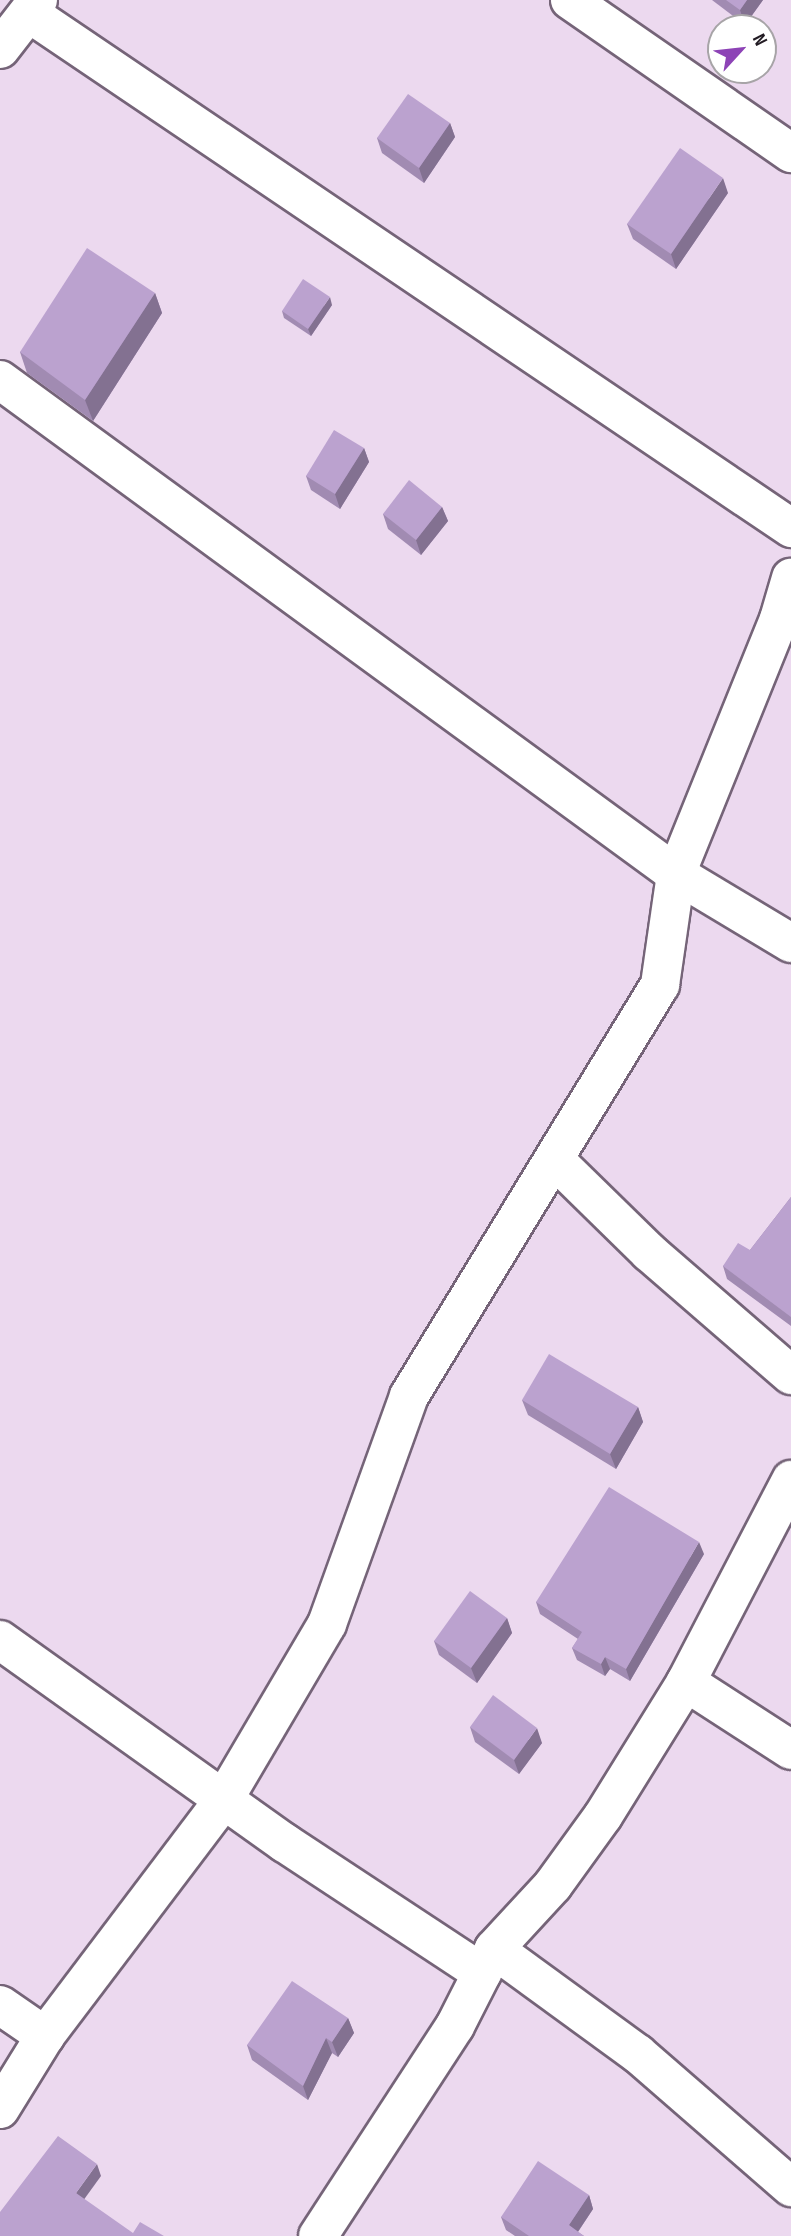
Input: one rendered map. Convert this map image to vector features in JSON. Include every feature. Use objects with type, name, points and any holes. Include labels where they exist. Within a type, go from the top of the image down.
[{"type":"street","points":[[570,0],[791,153]]},
{"type":"street","points":[[0,49],[34,7],[791,528]]},
{"type":"street","points":[[0,380],[676,874],[791,943]]},
{"type":"street","points":[[0,2109],[45,2036],[225,1799],[327,1624],[409,1396],[660,985],[676,874],[779,620],[791,578]]},
{"type":"street","points":[[555,1160],[649,1252],[791,1375]]},
{"type":"street","points":[[318,2236],[455,2026],[488,1961],[579,1853],[686,1682],[791,1480]]},
{"type":"street","points":[[0,1640],[225,1799],[638,2054],[791,2187]]},
{"type":"street","points":[[686,1682],[791,1751]]},
{"type":"street","points":[[0,2005],[45,2036]]},
{"type":"building","points":[[726,0],[747,0],[740,10]]},
{"type":"building","points":[[408,94],[450,123],[419,168],[377,138]]},
{"type":"building","points":[[680,148],[723,178],[671,254],[627,224]]},
{"type":"building","points":[[87,248],[155,293],[85,400],[20,352]]},
{"type":"building","points":[[303,279],[330,297],[308,329],[282,311]]},
{"type":"building","points":[[334,430],[364,448],[335,494],[306,476]]},
{"type":"building","points":[[409,480],[442,507],[416,540],[383,514]]},
{"type":"building","points":[[791,1197],[791,1317],[723,1266],[738,1243],[750,1250]]},
{"type":"building","points":[[549,1354],[638,1407],[610,1454],[522,1400]]},
{"type":"building","points":[[609,1487],[699,1542],[626,1669],[605,1657],[601,1664],[572,1648],[582,1632],[536,1602]]},
{"type":"building","points":[[470,1591],[507,1618],[471,1668],[434,1641]]},
{"type":"building","points":[[493,1695],[537,1728],[514,1760],[470,1727]]},
{"type":"building","points":[[292,1981],[348,2018],[332,2042],[326,2038],[303,2086],[247,2045]]},
{"type":"building","points":[[58,2136],[97,2164],[76,2193],[133,2233],[140,2222],[164,2236],[0,2236],[0,2212]]},
{"type":"building","points":[[538,2161],[589,2195],[569,2225],[584,2236],[529,2236],[501,2217]]}]
